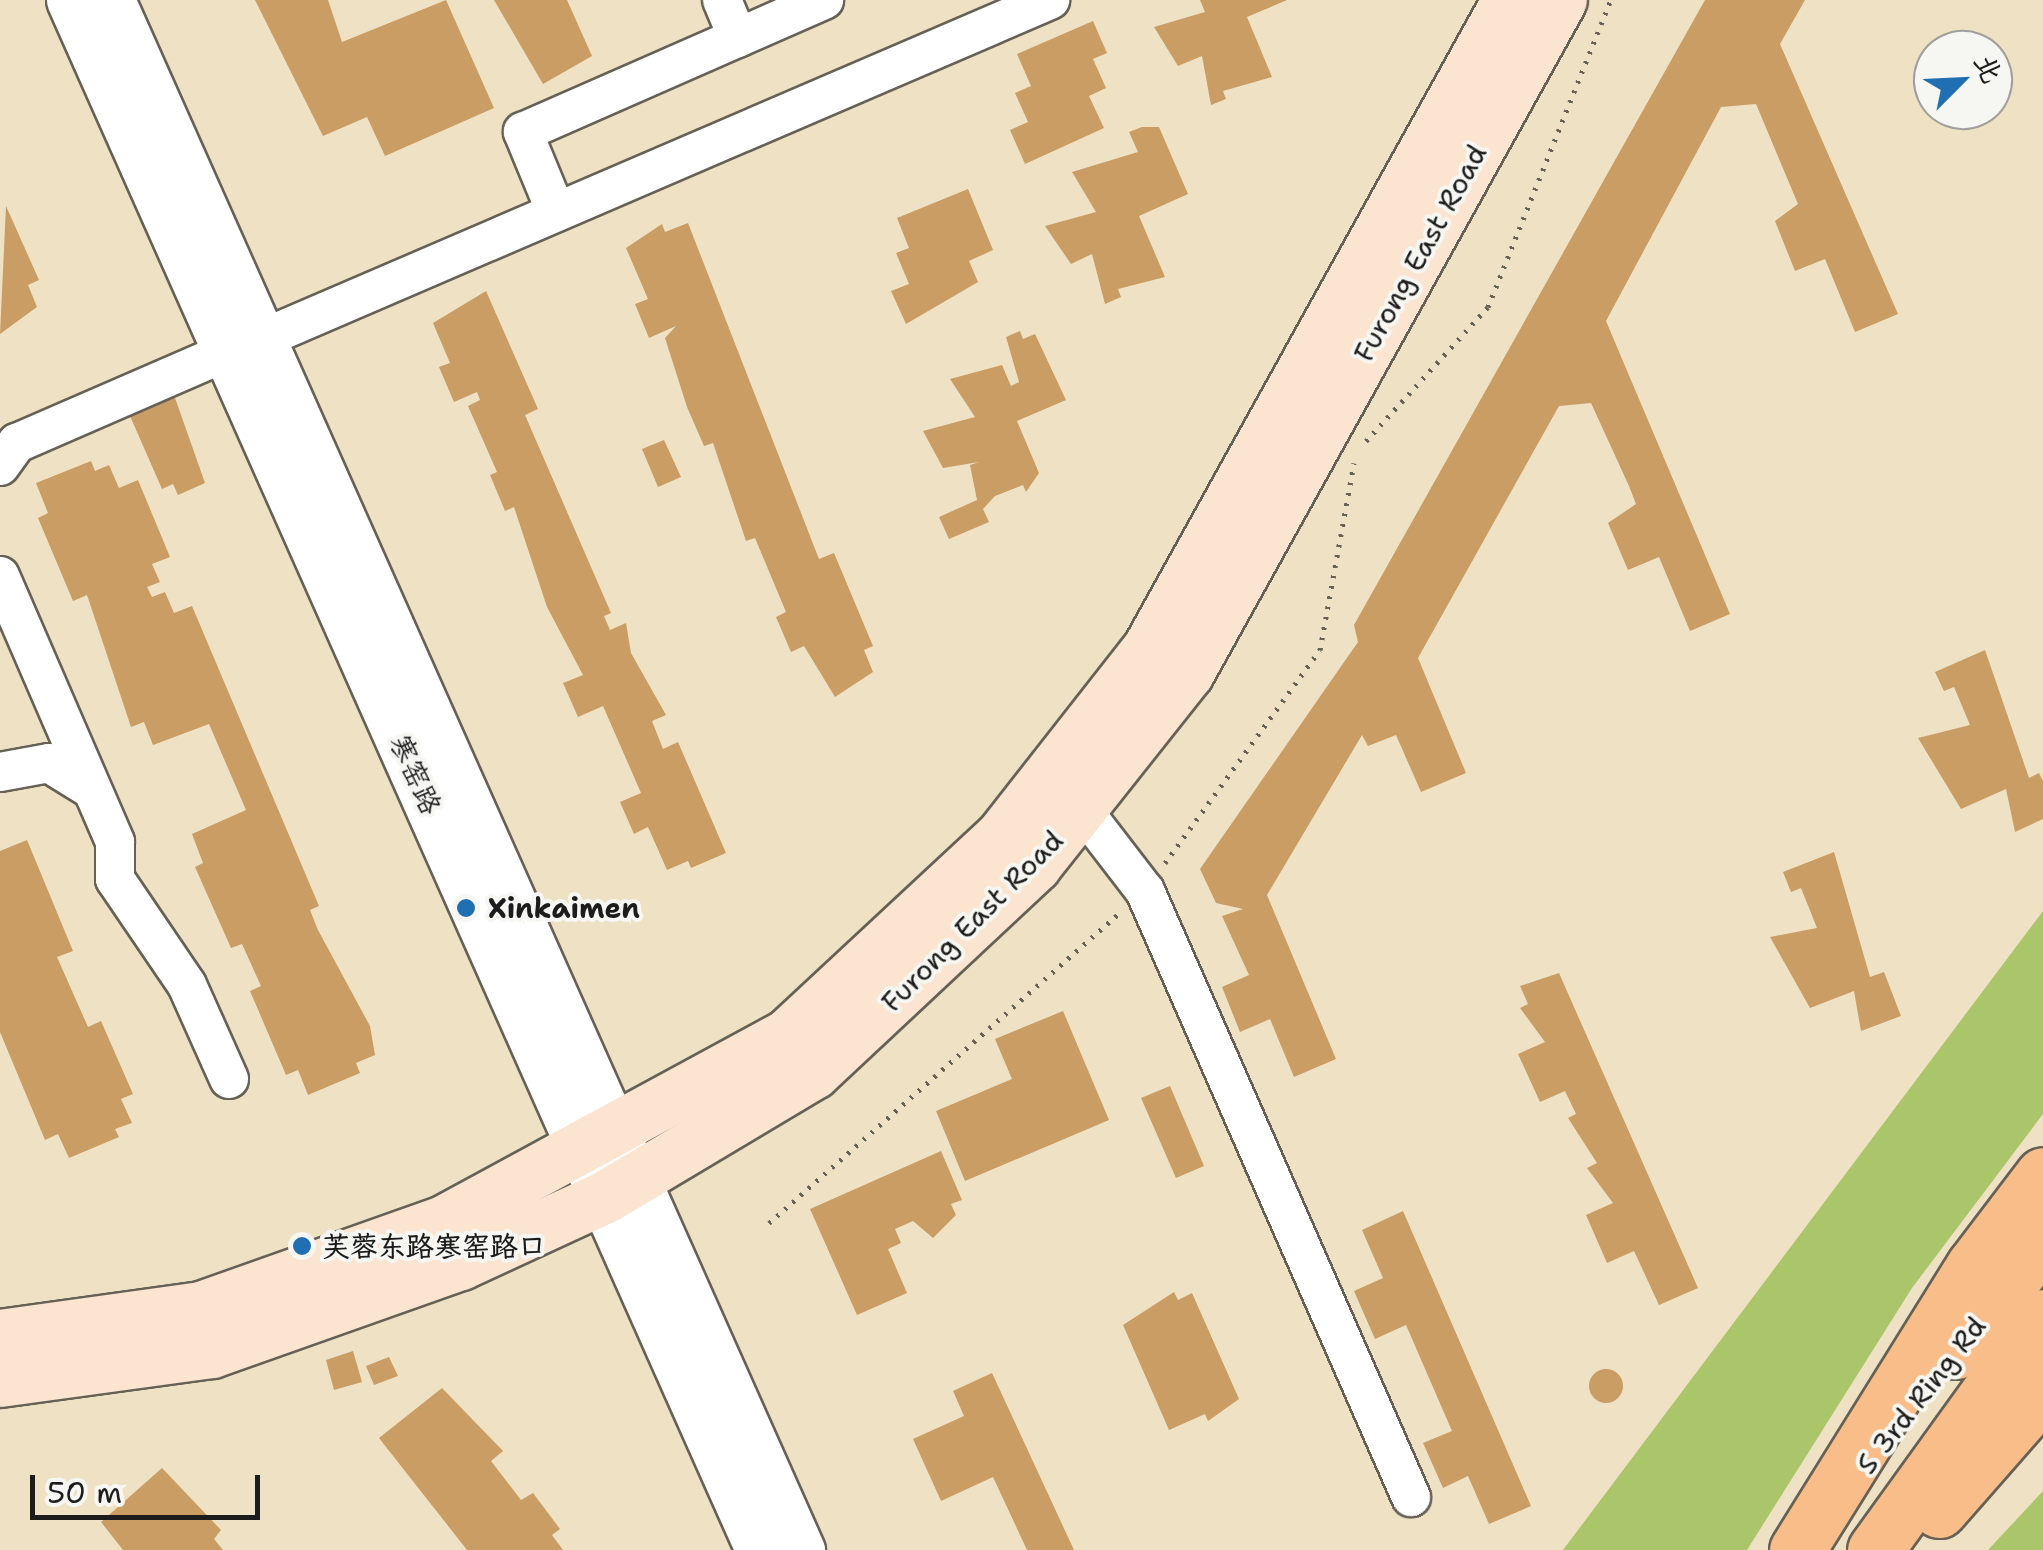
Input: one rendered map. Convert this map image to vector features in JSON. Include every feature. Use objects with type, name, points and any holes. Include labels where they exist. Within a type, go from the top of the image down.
[{"type":"highway","points":[[1798,1550],[1974,1266],[2043,1175]]},
{"type":"highway","name":"S 3rd Ring Rd","points":[[1798,1550],[2034,1277]]},
{"type":"highway","name":"S 3rd Ring Rd","points":[[1875,1550],[2034,1277]]},
{"type":"highway","points":[[1904,1550],[2043,1391]]},
{"type":"main road","name":"Furong East Road","points":[[0,1336],[201,1308],[444,1222],[787,1036],[1013,822],[1150,648],[1509,0]]},
{"type":"main road","name":"Furong East Road","points":[[0,1382],[212,1352],[461,1264],[622,1186],[814,1073],[1035,866],[1188,673],[1561,0]]},
{"type":"street","name":"寒窑路","points":[[68,0],[245,345],[622,1186],[802,1550]]},
{"type":"street","name":"寒窑路","points":[[112,0],[245,345]]},
{"type":"street","points":[[722,0],[738,38]]},
{"type":"street","points":[[556,212],[523,132],[824,0]]},
{"type":"street","points":[[0,466],[17,444],[1050,0]]},
{"type":"street","points":[[0,576],[115,842],[115,879],[187,986],[228,1079]]},
{"type":"street","points":[[0,772],[48,763],[92,789]]},
{"type":"street","points":[[1081,808],[1145,891],[1411,1496]]},
{"type":"street","name":"寒窑路","points":[[622,1186],[758,1550]]},
{"type":"green space","points":[[2043,911],[2043,1114],[1912,1288],[1747,1550],[1563,1550]]},
{"type":"green space","points":[[2043,1491],[2043,1550],[1988,1550]]},
{"type":"building","points":[[255,0],[328,0],[342,42],[446,0],[494,108],[385,156],[367,117],[323,136]]},
{"type":"building","points":[[494,0],[567,0],[592,56],[543,84]]},
{"type":"building","points":[[1200,0],[1287,0],[1247,17],[1272,77],[1223,91],[1226,99],[1211,105],[1202,56],[1178,66],[1154,27],[1205,12]]},
{"type":"building","points":[[1705,0],[1805,0],[1780,44],[1898,314],[1855,332],[1825,259],[1795,271],[1775,221],[1798,204],[1756,104],[1721,107],[1606,321],[1730,614],[1690,631],[1659,557],[1628,570],[1608,523],[1636,504],[1629,486],[1591,403],[1559,406],[1418,658],[1466,773],[1421,792],[1396,735],[1368,746],[1362,735],[1267,895],[1336,1059],[1294,1077],[1270,1019],[1240,1032],[1222,987],[1249,975],[1222,916],[1243,909],[1216,903],[1200,869],[1358,642],[1354,625]]},
{"type":"building","points":[[1093,21],[1107,53],[1093,59],[1106,88],[1089,96],[1104,128],[1025,164],[1010,130],[1028,122],[1015,93],[1031,86],[1017,54]]},
{"type":"building","points":[[1159,127],[1188,194],[1139,216],[1165,277],[1118,289],[1121,297],[1105,304],[1092,254],[1071,264],[1045,226],[1096,212],[1072,172],[1138,152],[1129,132]]},
{"type":"building","points":[[968,189],[993,250],[969,261],[978,282],[906,324],[891,291],[909,284],[896,253],[909,248],[897,218]]},
{"type":"building","points":[[6,206],[39,280],[28,285],[37,307],[0,334]]},
{"type":"building","points":[[688,223],[819,559],[834,553],[873,646],[864,650],[873,672],[835,697],[804,646],[791,652],[776,617],[786,612],[755,538],[746,541],[713,443],[704,446],[687,407],[665,338],[676,326],[649,338],[635,304],[648,299],[626,248],[662,224],[665,232]]},
{"type":"building","points":[[486,291],[538,409],[525,415],[611,613],[604,616],[610,630],[626,623],[631,653],[666,715],[652,721],[663,749],[678,742],[726,853],[691,868],[688,861],[667,870],[648,827],[634,834],[620,802],[641,793],[603,706],[578,717],[563,683],[583,675],[547,607],[514,507],[505,511],[490,475],[497,472],[468,406],[480,400],[477,392],[454,402],[439,367],[450,363],[433,323]]},
{"type":"building","points":[[1020,331],[1023,339],[1035,334],[1066,400],[1017,421],[1039,473],[1026,492],[1023,485],[995,496],[983,509],[989,522],[949,539],[939,517],[977,500],[970,465],[979,462],[943,468],[923,431],[975,417],[950,379],[1002,365],[1011,386],[1019,382],[1006,337]]},
{"type":"building","points":[[174,395],[205,483],[178,495],[173,484],[162,489],[130,416]]},
{"type":"building","points":[[664,440],[681,477],[658,487],[642,449]]},
{"type":"building","points":[[91,461],[95,471],[109,465],[119,488],[138,480],[170,557],[152,564],[160,582],[147,587],[152,597],[165,592],[174,613],[192,606],[319,906],[310,910],[318,930],[370,1026],[375,1055],[356,1063],[360,1073],[308,1095],[298,1070],[286,1075],[250,991],[261,986],[242,944],[231,948],[195,867],[203,863],[192,834],[246,810],[209,724],[153,745],[144,722],[131,727],[87,595],[73,601],[38,518],[48,513],[36,483]]},
{"type":"building","points":[[1985,650],[2029,778],[2039,773],[2043,781],[2043,819],[2015,832],[2006,789],[1961,809],[1918,738],[1970,725],[1954,687],[1944,691],[1935,672]]},
{"type":"building","points":[[27,840],[73,951],[57,957],[88,1027],[101,1021],[133,1094],[121,1099],[132,1123],[115,1129],[119,1137],[69,1158],[58,1134],[45,1140],[0,1032],[0,851]]},
{"type":"building","points":[[1834,852],[1870,977],[1884,972],[1901,1016],[1861,1031],[1854,991],[1810,1008],[1770,937],[1817,928],[1801,888],[1791,892],[1783,872]]},
{"type":"building","points":[[1559,973],[1698,1288],[1659,1305],[1634,1251],[1607,1263],[1586,1215],[1613,1203],[1587,1168],[1597,1163],[1568,1118],[1576,1114],[1565,1091],[1540,1102],[1518,1054],[1545,1042],[1520,1008],[1528,1004],[1520,986]]},
{"type":"building","points":[[1063,1011],[1109,1120],[965,1181],[936,1111],[1012,1079],[995,1039]]},
{"type":"building","points":[[1170,1086],[1204,1166],[1176,1178],[1141,1098]]},
{"type":"building","points":[[941,1151],[962,1200],[951,1204],[956,1215],[933,1238],[913,1221],[895,1229],[901,1243],[888,1249],[907,1293],[857,1315],[810,1209]]},
{"type":"building","points":[[1403,1211],[1531,1506],[1489,1524],[1468,1476],[1443,1488],[1423,1443],[1452,1431],[1406,1325],[1375,1339],[1354,1291],[1383,1278],[1362,1230]]},
{"type":"building","points":[[1174,1292],[1178,1300],[1192,1293],[1239,1399],[1208,1421],[1205,1414],[1169,1430],[1123,1325]]},
{"type":"building","points":[[353,1351],[362,1382],[334,1390],[326,1360]]},
{"type":"building","points":[[389,1357],[398,1376],[374,1385],[366,1366]]},
{"type":"building","points":[[1606,1369],[1618,1374],[1623,1386],[1618,1398],[1606,1403],[1594,1398],[1589,1386],[1594,1374]]},
{"type":"building","points":[[992,1373],[1074,1550],[1027,1550],[993,1477],[941,1501],[913,1439],[964,1416],[953,1391]]},
{"type":"building","points":[[442,1388],[503,1451],[491,1461],[521,1500],[533,1493],[560,1529],[552,1535],[563,1550],[467,1550],[379,1438]]},
{"type":"building","points":[[162,1468],[221,1530],[214,1539],[223,1550],[123,1550],[101,1522]]},
{"type":"place","name":"Xinkaimen","points":[[466,908]]},
{"type":"place","name":"芙蓉东路寒窑路口","points":[[302,1246]]}]
